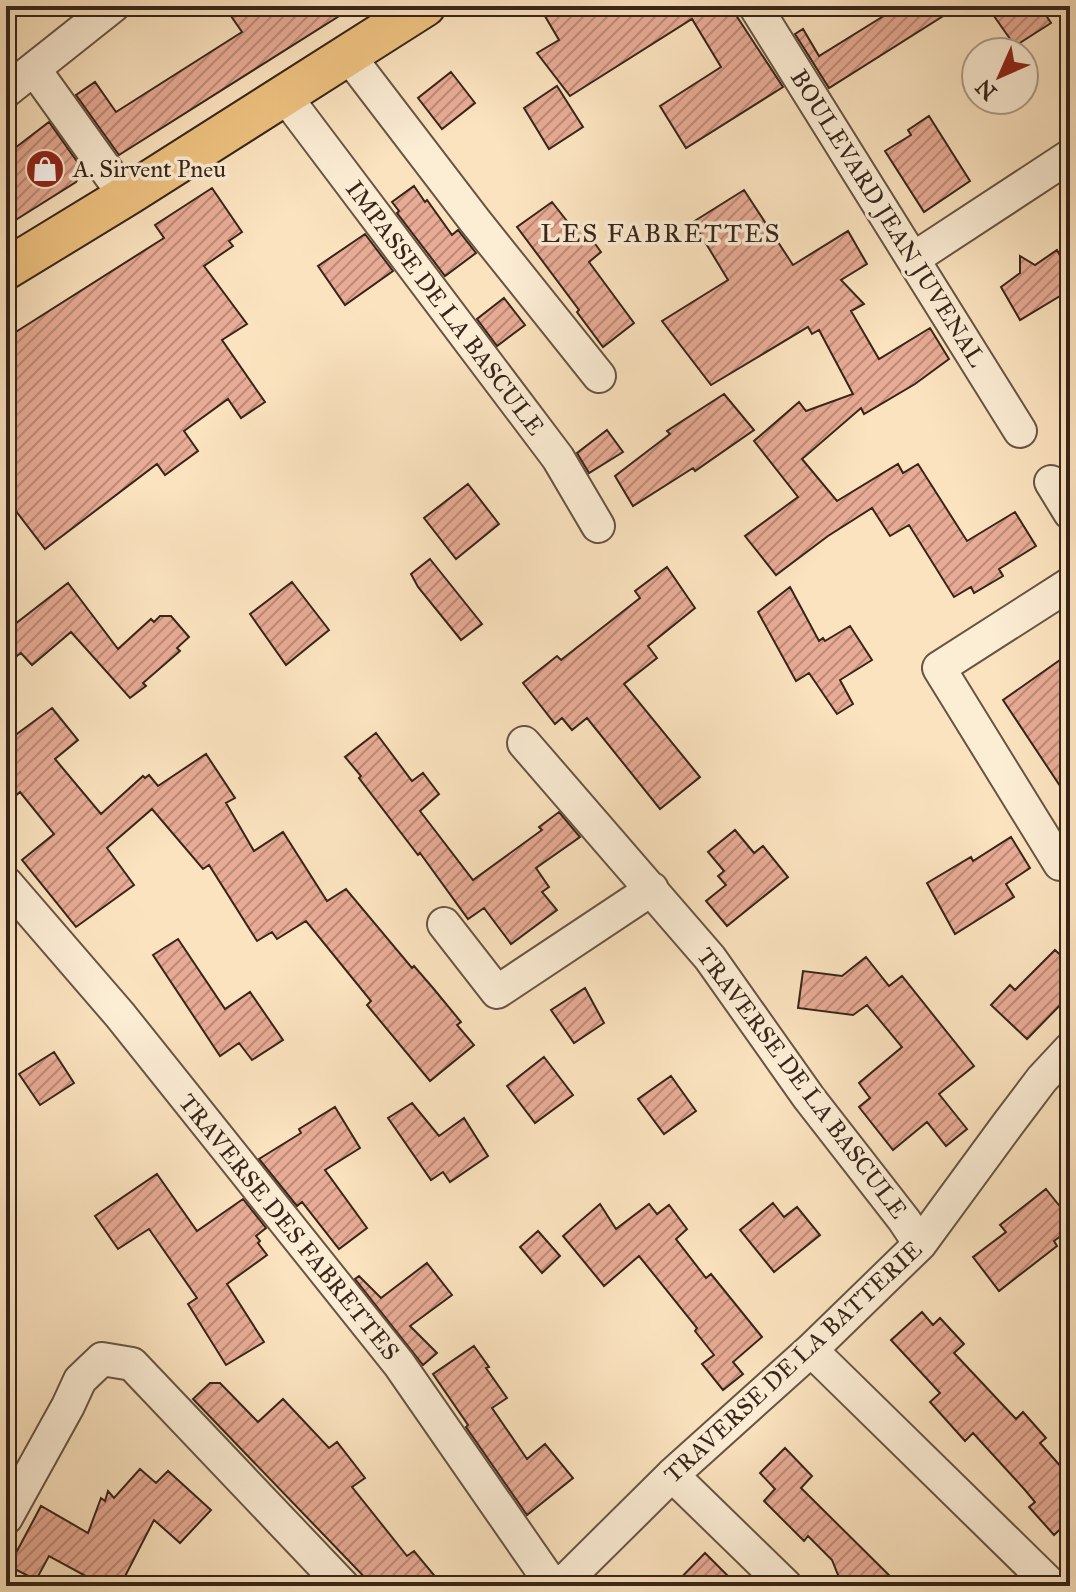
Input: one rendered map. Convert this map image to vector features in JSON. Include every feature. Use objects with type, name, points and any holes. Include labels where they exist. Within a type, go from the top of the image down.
[{"type":"main road","points":[[6,269],[425,6]]},
{"type":"street","points":[[6,91],[113,6]]},
{"type":"street","name":"BOULEVARD JEAN JUVENAL","points":[[755,6],[1020,431]]},
{"type":"street","points":[[348,55],[599,376]]},
{"type":"street","points":[[34,69],[125,196]]},
{"type":"street","name":"IMPASSE DE LA BASCULE","points":[[285,96],[558,458],[598,526]]},
{"type":"street","points":[[913,259],[1070,156]]},
{"type":"street","points":[[1051,482],[1070,513]]},
{"type":"street","points":[[1060,864],[939,668],[1070,584]]},
{"type":"street","name":"TRAVERSE DE LA BASCULE","points":[[524,743],[710,958],[809,1098],[920,1244]]},
{"type":"street","name":"TRAVERSE DES FABRETTES","points":[[6,883],[120,1015],[399,1364],[553,1586]]},
{"type":"street","points":[[444,924],[497,992],[652,889]]},
{"type":"street","name":"TRAVERSE DE LA BATTERIE","points":[[560,1586],[672,1475],[811,1350],[920,1244],[1042,1079],[1070,1049]]},
{"type":"street","points":[[811,1350],[1052,1586]]},
{"type":"street","points":[[6,1518],[80,1380],[102,1359],[132,1364],[343,1586]]},
{"type":"street","points":[[672,1475],[786,1586]]},
{"type":"building","points":[[224,6],[355,6],[119,155],[76,95],[95,82],[116,112],[242,32]]},
{"type":"building","points":[[539,6],[730,6],[783,87],[686,148],[660,106],[721,67],[692,19],[570,96],[537,53],[559,40]]},
{"type":"building","points":[[876,6],[959,6],[829,88],[795,34],[803,29],[819,56],[882,17]]},
{"type":"building","points":[[987,6],[1040,6],[1051,23],[1031,36],[1008,36]]},
{"type":"building","points":[[451,72],[475,103],[442,129],[418,98]]},
{"type":"building","points":[[557,86],[583,127],[549,149],[524,108]]},
{"type":"building","points":[[929,116],[970,181],[924,212],[885,151],[911,135],[908,130]]},
{"type":"building","name":"A. Sirvent Pneu","points":[[49,122],[83,170],[76,182],[6,226],[6,155]]},
{"type":"building","points":[[414,186],[452,235],[458,230],[476,253],[445,276],[392,202]]},
{"type":"building","points":[[212,188],[242,232],[229,241],[233,246],[204,266],[247,324],[222,340],[265,402],[241,418],[228,399],[184,431],[198,451],[165,475],[157,464],[45,549],[6,498],[6,349],[15,342],[11,335],[164,238],[155,225]]},
{"type":"building","points":[[744,190],[793,265],[848,231],[867,264],[841,280],[864,304],[851,311],[879,359],[930,328],[949,359],[915,384],[864,414],[861,408],[802,459],[837,501],[898,464],[903,473],[918,464],[967,541],[1015,512],[1036,546],[999,569],[1003,576],[974,593],[971,587],[954,597],[909,525],[890,536],[872,508],[776,575],[745,536],[798,497],[754,441],[799,402],[806,411],[853,394],[819,330],[812,334],[808,327],[711,385],[662,321],[728,280],[693,222]]},
{"type":"building","points":[[552,202],[574,230],[582,226],[601,252],[589,262],[634,323],[603,347],[517,227]]},
{"type":"building","points":[[365,234],[393,271],[345,305],[318,266]]},
{"type":"building","points":[[1057,250],[1070,274],[1070,290],[1020,320],[1001,287],[1020,273],[1020,256],[1035,265]]},
{"type":"building","points":[[504,298],[525,325],[497,346],[477,319]]},
{"type":"building","points":[[724,394],[754,430],[695,471],[693,468],[633,506],[615,476],[670,434],[667,431]]},
{"type":"building","points":[[607,430],[623,452],[589,473],[577,453]]},
{"type":"building","points":[[468,484],[499,524],[456,559],[424,518]]},
{"type":"building","points":[[430,559],[482,624],[461,640],[411,574]]},
{"type":"building","points":[[667,567],[695,608],[648,646],[657,658],[624,684],[700,777],[660,809],[587,718],[572,730],[562,718],[555,724],[523,683],[557,656],[561,660],[640,598],[635,591]]},
{"type":"building","points":[[292,582],[329,630],[286,665],[250,614]]},
{"type":"building","points":[[68,583],[118,649],[151,619],[154,622],[160,616],[171,616],[189,637],[177,648],[180,651],[130,698],[71,632],[32,665],[21,653],[6,664],[6,631]]},
{"type":"building","points":[[790,587],[819,641],[823,638],[825,641],[850,626],[872,660],[840,680],[853,704],[837,714],[809,673],[796,681],[758,612]]},
{"type":"building","points":[[1070,653],[1070,801],[1003,700]]},
{"type":"building","points":[[52,708],[78,740],[55,759],[101,814],[143,776],[149,775],[158,786],[206,754],[235,798],[226,803],[254,851],[283,832],[327,901],[346,889],[461,1022],[457,1025],[474,1045],[430,1081],[367,1005],[371,1001],[306,921],[277,939],[272,932],[257,941],[209,865],[203,869],[152,809],[107,848],[134,885],[76,927],[22,860],[54,834],[20,792],[6,804],[6,742]]},
{"type":"building","points":[[376,733],[412,781],[423,773],[439,794],[420,811],[473,880],[542,830],[539,827],[559,812],[580,837],[536,868],[549,887],[542,892],[557,910],[511,944],[484,908],[468,919],[345,757]]},
{"type":"building","points":[[735,830],[754,853],[763,846],[788,877],[727,926],[706,901],[726,885],[718,876],[724,871],[708,852]]},
{"type":"building","points":[[1011,837],[1030,868],[1006,884],[1014,897],[955,934],[927,883],[971,857],[973,861]]},
{"type":"building","points":[[178,939],[225,1009],[250,992],[283,1040],[252,1060],[239,1043],[220,1056],[153,955]]},
{"type":"building","points":[[1055,950],[1070,964],[1070,995],[1027,1039],[991,1005],[1010,985],[1015,990]]},
{"type":"building","points":[[866,957],[889,986],[902,976],[974,1066],[939,1094],[967,1129],[946,1146],[927,1122],[893,1150],[859,1107],[870,1098],[859,1083],[902,1047],[867,1005],[853,1015],[798,1008],[803,971],[842,976]]},
{"type":"building","points":[[585,988],[604,1023],[574,1043],[551,1010]]},
{"type":"building","points":[[54,1052],[74,1083],[40,1105],[19,1074]]},
{"type":"building","points":[[544,1057],[573,1095],[535,1123],[507,1086]]},
{"type":"building","points":[[671,1076],[696,1111],[664,1134],[638,1099]]},
{"type":"building","points":[[412,1103],[439,1136],[464,1118],[488,1156],[450,1182],[443,1172],[431,1180],[388,1118]]},
{"type":"building","points":[[335,1107],[360,1148],[325,1170],[367,1228],[339,1249],[302,1202],[297,1206],[259,1159]]},
{"type":"building","points":[[157,1174],[197,1231],[243,1199],[266,1228],[256,1236],[267,1255],[227,1284],[264,1342],[226,1365],[188,1304],[197,1298],[149,1229],[118,1249],[95,1216]]},
{"type":"building","points":[[1046,1189],[1070,1219],[1070,1229],[1054,1241],[1057,1246],[999,1291],[973,1257],[1006,1232],[1000,1225]]},
{"type":"building","points":[[773,1203],[784,1217],[797,1207],[820,1235],[774,1272],[740,1230]]},
{"type":"building","points":[[600,1204],[616,1229],[649,1204],[657,1214],[669,1205],[687,1229],[676,1239],[706,1278],[711,1274],[762,1337],[733,1362],[743,1374],[723,1390],[702,1364],[714,1355],[695,1331],[697,1328],[639,1256],[604,1286],[563,1236]]},
{"type":"building","points":[[538,1231],[560,1256],[542,1273],[520,1247]]},
{"type":"building","points":[[427,1263],[452,1295],[410,1326],[437,1353],[423,1365],[355,1279],[359,1276],[381,1298]]},
{"type":"building","points":[[922,1312],[933,1325],[940,1318],[964,1344],[954,1353],[1016,1419],[1023,1412],[1046,1438],[1040,1443],[1070,1477],[1070,1520],[1054,1535],[1029,1507],[1035,1502],[973,1433],[965,1441],[930,1402],[940,1393],[891,1340]]},
{"type":"building","points":[[474,1346],[507,1398],[492,1408],[527,1459],[545,1444],[573,1478],[527,1515],[433,1374]]},
{"type":"building","points":[[210,1383],[220,1383],[258,1422],[283,1399],[329,1448],[337,1442],[365,1478],[352,1487],[407,1556],[414,1551],[443,1586],[373,1586],[193,1399]]},
{"type":"building","points":[[785,1448],[812,1476],[801,1488],[900,1586],[850,1586],[838,1575],[832,1560],[808,1536],[804,1541],[764,1501],[775,1489],[760,1473]]},
{"type":"building","points":[[140,1469],[156,1483],[168,1471],[211,1510],[180,1543],[154,1520],[120,1586],[104,1586],[49,1556],[36,1580],[9,1566],[41,1506],[88,1533],[101,1498],[105,1501],[108,1491],[114,1498]]},
{"type":"building","points":[[705,1553],[738,1586],[673,1586]]},
{"type":"place","name":"A. Sirvent Pneu","points":[[45,169]]},
{"type":"district","name":"LES FABRETTES","points":[[661,233]]}]
